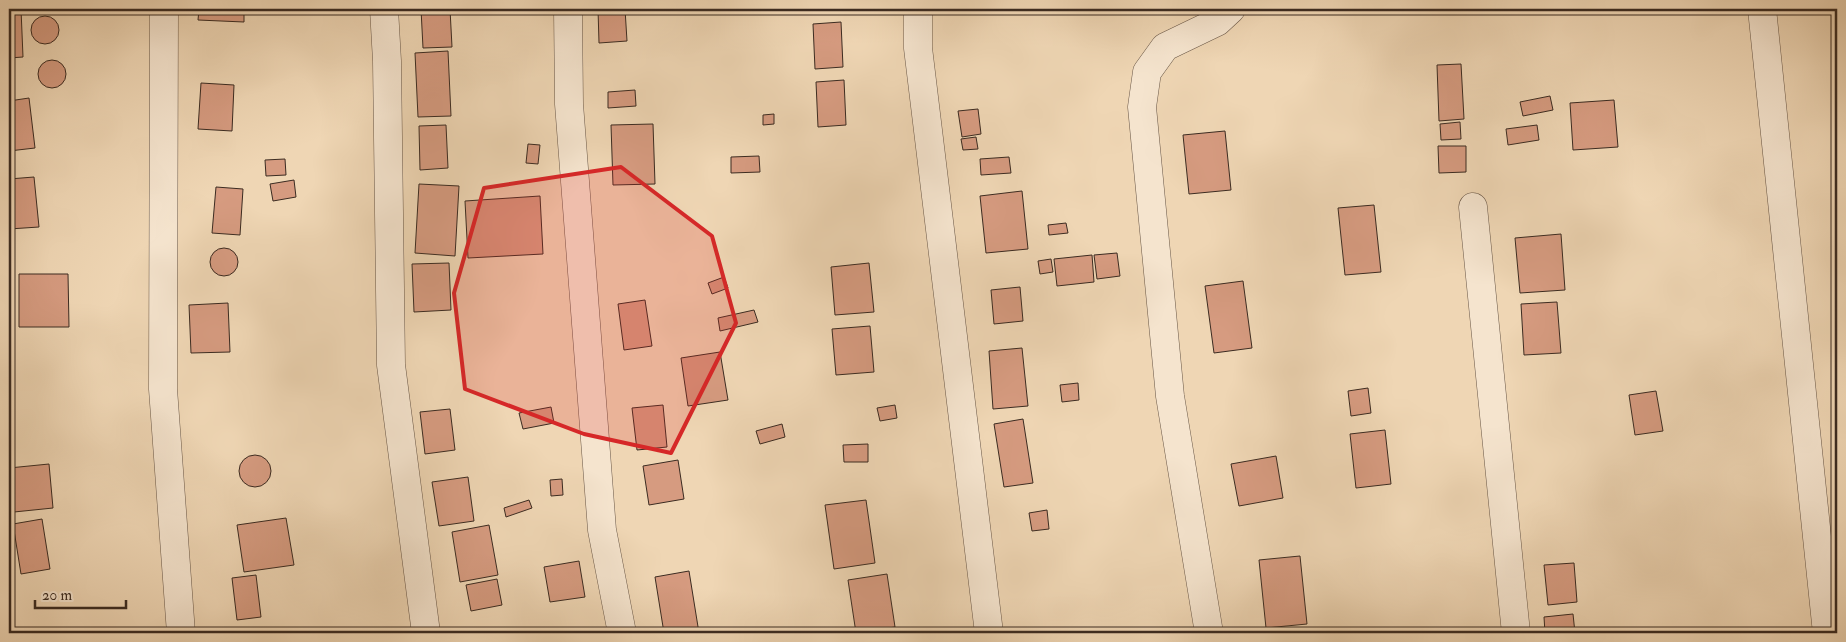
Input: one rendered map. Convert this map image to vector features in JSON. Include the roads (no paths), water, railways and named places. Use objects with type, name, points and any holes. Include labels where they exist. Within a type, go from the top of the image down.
[{"type":"street","points":[[164,9],[163,389],[181,633]]},
{"type":"street","points":[[384,9],[387,61],[391,365],[426,633]]},
{"type":"street","points":[[568,9],[570,104],[602,530],[622,633]]},
{"type":"street","points":[[918,9],[919,58],[989,633]]},
{"type":"street","points":[[1209,633],[1170,396],[1142,107],[1146,72],[1165,46],[1217,22],[1231,9]]},
{"type":"street","points":[[1762,9],[1827,633]]},
{"type":"street","points":[[1473,208],[1516,633]]}]
